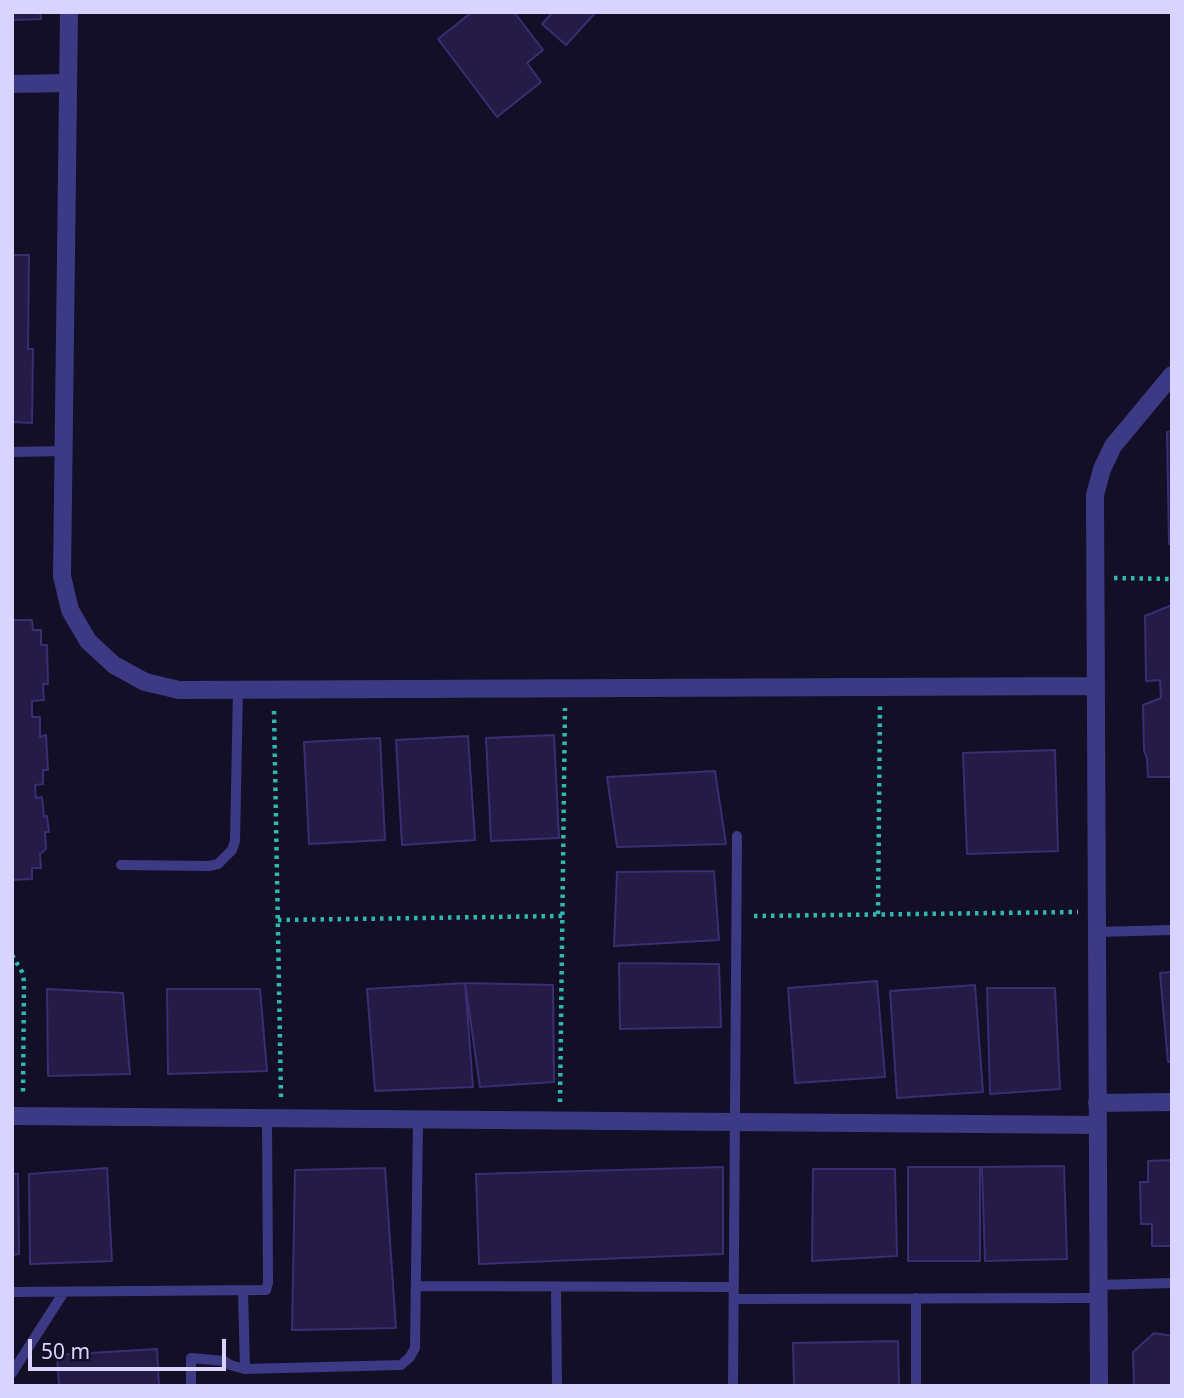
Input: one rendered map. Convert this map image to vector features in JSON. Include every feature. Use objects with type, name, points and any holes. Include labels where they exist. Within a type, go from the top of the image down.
[{"type":"street","points":[[69,12],[61,576],[70,610],[88,641],[114,666],[145,682],[179,690],[1096,687]]},
{"type":"street","points":[[12,84],[68,83]]},
{"type":"street","points":[[1099,1386],[1096,495],[1102,469],[1113,446],[1172,375]]},
{"type":"street","points":[[1097,1102],[1172,1102]]},
{"type":"street","points":[[18,1116],[1097,1125]]},
{"type":"lane","points":[[12,453],[63,451]]},
{"type":"lane","points":[[121,865],[209,866],[218,864],[232,850],[238,689]]},
{"type":"lane","points":[[733,1386],[737,836]]},
{"type":"lane","points":[[1097,932],[1172,930]]},
{"type":"lane","points":[[12,1292],[266,1290],[274,1118]]},
{"type":"lane","points":[[191,1386],[191,1357],[224,1361],[230,1366],[245,1369],[401,1365],[411,1357],[415,1348],[418,1119]]},
{"type":"lane","points":[[416,1286],[556,1287],[916,1298],[1098,1292],[1172,1283]]},
{"type":"lane","points":[[556,1287],[557,1386]]},
{"type":"lane","points":[[243,1291],[245,1369]]},
{"type":"lane","points":[[12,1373],[64,1292]]},
{"type":"lane","points":[[916,1298],[916,1386]]},
{"type":"path","points":[[1096,578],[1172,579]]},
{"type":"path","points":[[878,914],[880,687]]},
{"type":"path","points":[[560,1120],[565,688]]},
{"type":"path","points":[[274,689],[278,920],[274,1118]]},
{"type":"path","points":[[736,916],[1096,911]]},
{"type":"path","points":[[278,920],[562,916]]},
{"type":"path","points":[[12,955],[24,981],[18,1116]]},
{"type":"building","points":[[12,12],[40,12],[41,19],[12,20]]},
{"type":"building","points":[[472,12],[514,12],[543,50],[527,63],[541,82],[497,117],[438,39]]},
{"type":"building","points":[[553,12],[596,12],[566,45],[542,24]]},
{"type":"building","points":[[12,255],[29,255],[28,349],[33,349],[32,423],[12,422]]},
{"type":"building","points":[[1172,431],[1172,544],[1169,544],[1167,432]]},
{"type":"building","points":[[1172,605],[1172,777],[1148,777],[1144,750],[1143,705],[1161,698],[1160,680],[1146,681],[1145,616]]},
{"type":"building","points":[[12,620],[32,620],[33,630],[41,630],[41,645],[47,645],[48,684],[43,684],[44,700],[32,701],[32,717],[40,717],[40,737],[46,735],[48,770],[43,770],[43,784],[35,785],[36,798],[42,797],[49,832],[45,832],[46,849],[40,854],[41,868],[32,868],[32,879],[12,880]]},
{"type":"building","points":[[554,735],[559,838],[491,841],[486,738]]},
{"type":"building","points":[[468,736],[475,840],[402,845],[396,740]]},
{"type":"building","points":[[380,738],[385,840],[309,844],[304,742]]},
{"type":"building","points":[[1055,750],[1058,851],[967,854],[963,753]]},
{"type":"building","points":[[715,771],[726,844],[617,847],[607,777]]},
{"type":"building","points":[[714,871],[719,940],[614,946],[617,872]]},
{"type":"building","points":[[619,963],[719,964],[721,1027],[620,1029]]},
{"type":"building","points":[[1172,972],[1172,1062],[1168,1062],[1160,973]]},
{"type":"building","points":[[877,981],[885,1077],[795,1083],[788,988]]},
{"type":"building","points":[[465,983],[473,1087],[375,1091],[367,989]]},
{"type":"building","points":[[465,983],[553,985],[554,1082],[480,1087]]},
{"type":"building","points":[[975,985],[983,1092],[897,1098],[890,991]]},
{"type":"building","points":[[987,988],[1055,988],[1060,1089],[990,1094]]},
{"type":"building","points":[[47,989],[123,993],[130,1074],[48,1076]]},
{"type":"building","points":[[167,989],[260,989],[267,1071],[168,1074]]},
{"type":"building","points":[[1172,1160],[1172,1246],[1152,1246],[1152,1224],[1141,1224],[1140,1182],[1148,1182],[1148,1161]]},
{"type":"building","points":[[1064,1166],[1067,1259],[985,1261],[982,1167]]},
{"type":"building","points":[[723,1167],[723,1254],[479,1264],[476,1174]]},
{"type":"building","points":[[908,1167],[980,1167],[980,1261],[908,1261]]},
{"type":"building","points":[[107,1168],[112,1261],[30,1264],[29,1174]]},
{"type":"building","points":[[385,1168],[396,1328],[292,1330],[295,1170]]},
{"type":"building","points":[[813,1169],[895,1169],[897,1256],[812,1261]]},
{"type":"building","points":[[12,1174],[18,1174],[19,1254],[12,1255]]},
{"type":"building","points":[[1154,1333],[1172,1336],[1172,1386],[1134,1386],[1133,1352]]},
{"type":"building","points":[[898,1341],[899,1386],[794,1386],[793,1343]]},
{"type":"building","points":[[157,1349],[159,1386],[59,1386],[57,1355]]}]
